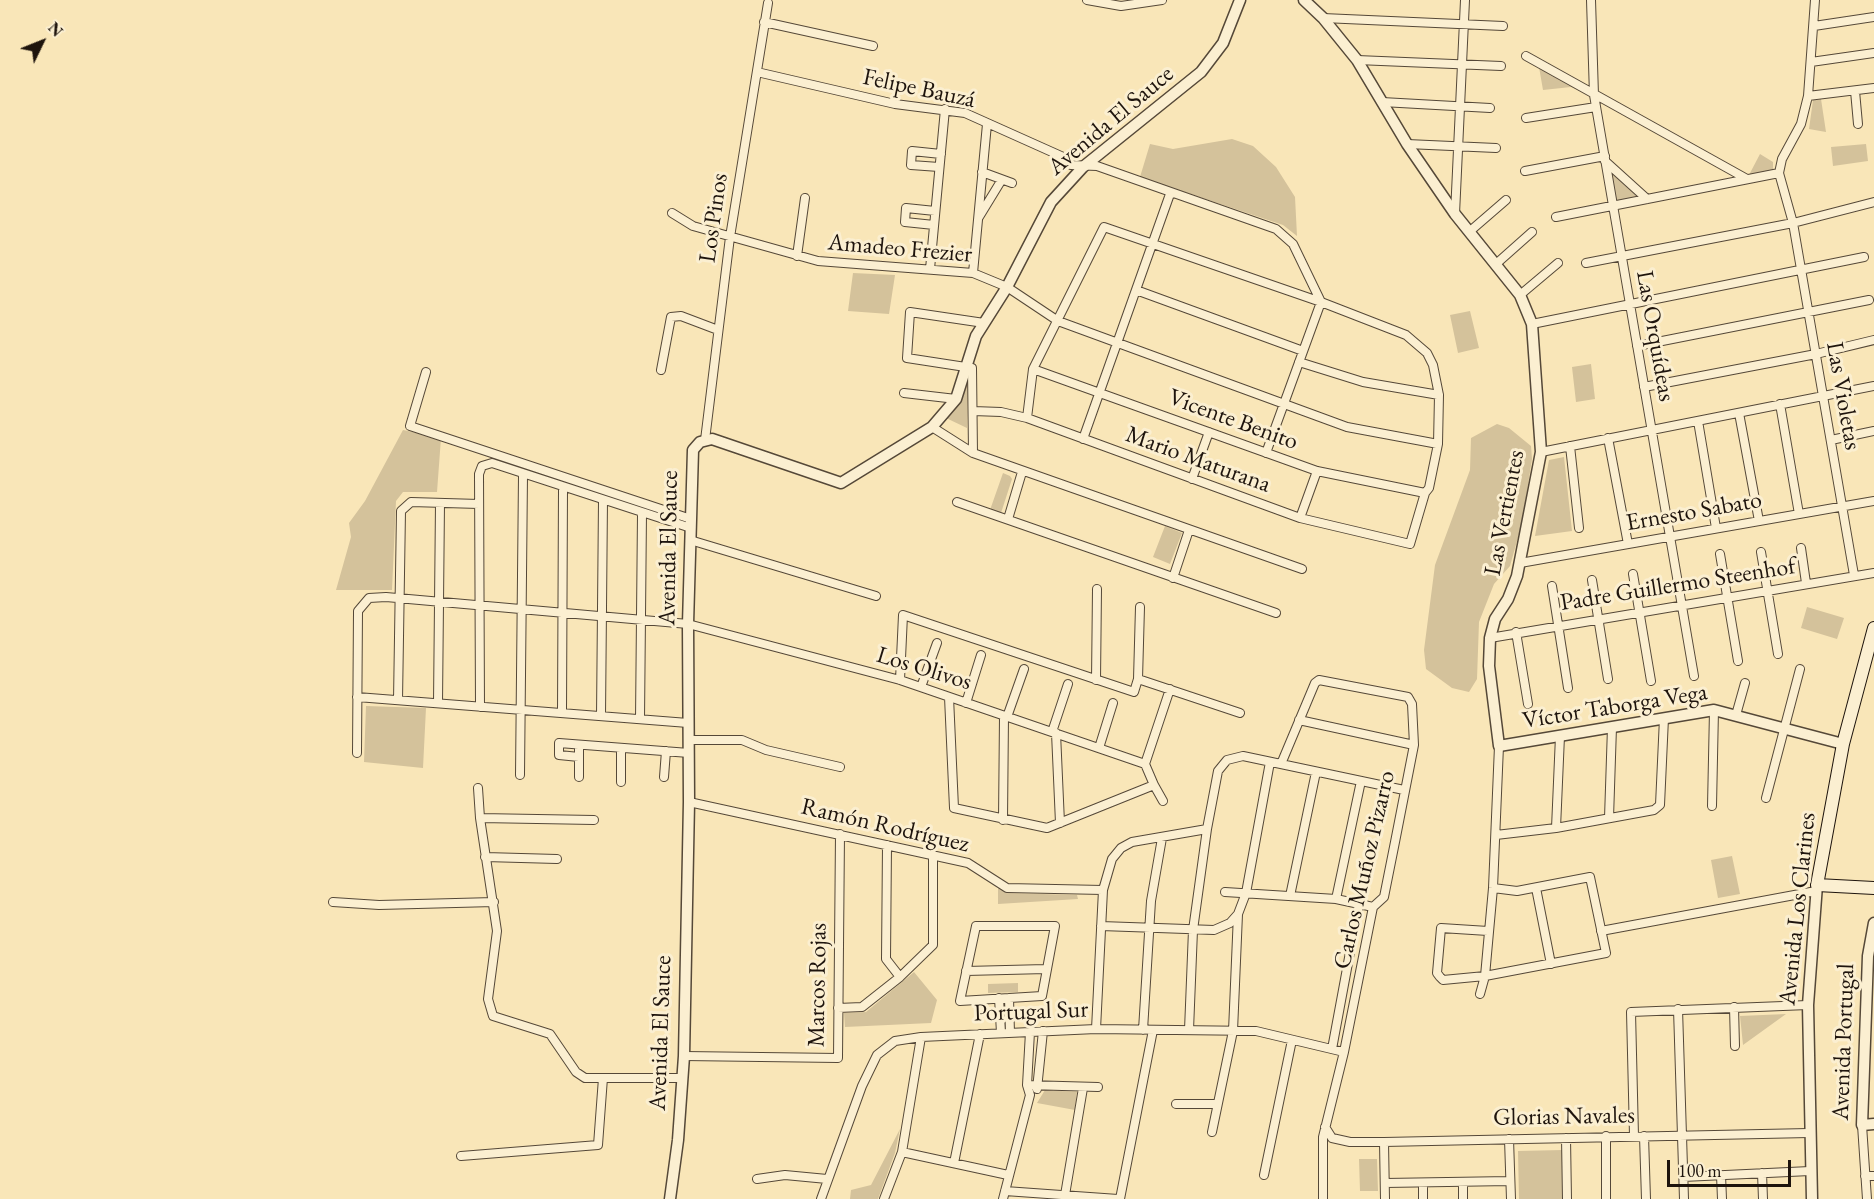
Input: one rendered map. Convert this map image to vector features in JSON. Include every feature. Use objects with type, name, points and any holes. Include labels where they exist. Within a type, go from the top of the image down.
[{"type":"main road","name":"Avenida Los Clarines","points":[[1817,888],[1842,744],[1874,628]]},
{"type":"main road","points":[[1817,888],[1874,888]]},
{"type":"street","points":[[1087,0],[1121,6],[1162,0]]},
{"type":"street","name":"Avenida El Sauce","points":[[670,1199],[678,1140],[684,1056],[692,454],[697,444],[712,439],[841,483],[932,427],[956,399],[973,343],[1007,287],[1044,212],[1066,183],[1083,167],[1201,72],[1223,43],[1240,0]]},
{"type":"street","name":"Las Vertientes","points":[[1304,0],[1323,18],[1356,60],[1407,144],[1455,214],[1520,295],[1532,324],[1541,452],[1517,576],[1508,599],[1495,619],[1490,638],[1489,666],[1499,746],[1493,888],[1485,976],[1479,994]]},
{"type":"street","points":[[1455,214],[1466,0]]},
{"type":"street","name":"Las Orquídeas","points":[[1591,0],[1594,95],[1694,676]]},
{"type":"street","points":[[1556,217],[1779,173],[1782,159],[1801,124],[1808,96],[1815,0]]},
{"type":"street","name":"Los Pinos","points":[[705,440],[730,237],[768,3]]},
{"type":"street","points":[[1814,26],[1874,17]]},
{"type":"street","points":[[1323,18],[1503,26]]},
{"type":"street","points":[[764,22],[873,46]]},
{"type":"street","points":[[1811,62],[1874,53]]},
{"type":"street","points":[[1526,56],[1747,179]]},
{"type":"street","points":[[1356,60],[1501,66]]},
{"type":"street","name":"Felipe Bauzá","points":[[757,72],[894,104],[945,109],[965,114],[1060,156],[1071,165],[1097,166],[1170,194],[1270,226],[1281,232],[1293,244],[1321,302]]},
{"type":"street","points":[[1808,96],[1874,88]]},
{"type":"street","points":[[1856,91],[1858,124]]},
{"type":"street","points":[[1382,102],[1490,108]]},
{"type":"street","points":[[1526,118],[1596,107]]},
{"type":"street","points":[[930,269],[945,109]]},
{"type":"street","points":[[974,273],[987,124]]},
{"type":"street","points":[[1407,144],[1496,148]]},
{"type":"street","points":[[939,168],[911,165],[912,151],[940,154]]},
{"type":"street","points":[[1525,171],[1605,159],[1647,199]]},
{"type":"street","points":[[982,172],[1001,181],[1012,183]]},
{"type":"street","name":"Las Violetas","points":[[1779,173],[1793,223],[1854,575]]},
{"type":"street","points":[[977,220],[1001,181]]},
{"type":"street","points":[[1083,439],[1170,194]]},
{"type":"street","points":[[797,256],[805,198]]},
{"type":"street","points":[[1469,232],[1506,200]]},
{"type":"street","points":[[1586,263],[1793,223],[1874,202]]},
{"type":"street","points":[[934,225],[905,222],[906,208],[935,211]]},
{"type":"street","name":"Amadeo Frezier","points":[[672,213],[693,226],[818,261],[974,273],[1007,287],[1058,321],[1347,427],[1438,444]]},
{"type":"street","points":[[1027,418],[1033,369],[1104,227],[1152,246],[1395,329],[1417,343],[1433,365],[1439,395],[1438,444],[1429,488],[1425,493]]},
{"type":"street","points":[[1496,264],[1532,232]]},
{"type":"street","points":[[1532,324],[1864,257]]},
{"type":"street","points":[[1520,295],[1558,263]]},
{"type":"street","points":[[1136,290],[1303,351]]},
{"type":"street","points":[[1637,346],[1869,300]]},
{"type":"street","points":[[1266,453],[1321,302]]},
{"type":"street","points":[[973,453],[972,368],[907,358],[910,312],[984,323]]},
{"type":"street","points":[[661,370],[671,316],[681,316],[718,330]]},
{"type":"street","points":[[1644,387],[1816,354],[1874,340]]},
{"type":"street","points":[[1299,362],[1363,381],[1439,395]]},
{"type":"street","name":"Vicente Benito","points":[[1033,369],[1317,471],[1425,493]]},
{"type":"street","points":[[426,372],[410,426],[514,458],[691,529]]},
{"type":"street","points":[[1541,452],[1874,386]]},
{"type":"street","points":[[904,393],[956,399]]},
{"type":"street","points":[[1780,404],[1799,514]]},
{"type":"street","name":"Mario Maturana","points":[[973,411],[1001,412],[1027,418],[1300,518],[1410,544],[1425,493]]},
{"type":"street","points":[[1739,412],[1759,521]]},
{"type":"street","points":[[1698,421],[1716,528]]},
{"type":"street","points":[[932,427],[973,453],[1022,472],[1302,569]]},
{"type":"street","points":[[1831,440],[1874,431]]},
{"type":"street","points":[[1192,479],[1209,432]]},
{"type":"street","points":[[1608,438],[1628,544]]},
{"type":"street","points":[[1570,446],[1580,528]]},
{"type":"street","points":[[480,707],[479,471],[482,466],[492,464],[691,529],[876,596]]},
{"type":"street","points":[[1300,518],[1317,471]]},
{"type":"street","points":[[1008,519],[1022,472]]},
{"type":"street","points":[[520,775],[523,475]]},
{"type":"street","points":[[562,713],[563,488]]},
{"type":"street","points":[[601,716],[603,500]]},
{"type":"street","name":"Ernesto Sabato","points":[[1520,563],[1874,501]]},
{"type":"street","points":[[398,700],[400,514],[405,505],[411,502],[479,504]]},
{"type":"street","points":[[957,502],[1276,614]]},
{"type":"street","points":[[438,703],[440,503]]},
{"type":"street","points":[[640,720],[642,513]]},
{"type":"street","points":[[1173,578],[1189,530]]},
{"type":"street","points":[[1801,548],[1806,583]]},
{"type":"street","points":[[1761,552],[1778,654]]},
{"type":"street","points":[[1720,554],[1738,661]]},
{"type":"street","name":"Padre Guillermo Steenhof","points":[[1490,638],[1638,611],[1874,573]]},
{"type":"street","points":[[1633,574],[1651,681]]},
{"type":"street","points":[[1592,580],[1608,679]]},
{"type":"street","points":[[1552,586],[1568,688]]},
{"type":"street","points":[[1096,680],[1097,589]]},
{"type":"street","name":"Los Olivos","points":[[357,697],[359,607],[372,597],[439,602],[688,624],[900,680],[1145,764]]},
{"type":"street","points":[[900,680],[903,615],[1134,692],[1138,678],[1140,608]]},
{"type":"street","points":[[1516,632],[1528,704]]},
{"type":"street","points":[[921,687],[936,643]]},
{"type":"street","points":[[966,702],[981,655]]},
{"type":"street","points":[[1004,820],[1005,716],[1024,669]]},
{"type":"street","points":[[1766,798],[1800,669]]},
{"type":"street","points":[[1138,678],[1240,713]]},
{"type":"street","name":"Carlos Muñoz Pizarro","points":[[1281,764],[1314,683],[1319,680],[1408,697],[1412,704],[1414,745],[1384,897],[1373,907],[1344,1052],[1323,1137],[1323,1199]]},
{"type":"street","points":[[1736,715],[1745,683]]},
{"type":"street","points":[[1060,823],[1054,733],[1068,684]]},
{"type":"street","points":[[1163,801],[1145,764],[1170,689]]},
{"type":"street","points":[[357,753],[357,697],[688,723]]},
{"type":"street","points":[[949,697],[954,808],[1047,828],[1154,785]]},
{"type":"street","points":[[1099,748],[1113,703]]},
{"type":"street","points":[[1712,806],[1714,710]]},
{"type":"street","name":"Víctor Taborga Vega","points":[[1499,746],[1714,710],[1842,744]]},
{"type":"street","points":[[1496,835],[1556,828],[1654,810],[1660,805],[1665,718]]},
{"type":"street","points":[[1299,720],[1414,745]]},
{"type":"street","points":[[1609,818],[1612,727]]},
{"type":"street","points":[[1556,828],[1560,736]]},
{"type":"street","points":[[689,740],[742,740],[766,750],[840,767]]},
{"type":"street","points":[[579,757],[559,755],[559,743],[689,753]]},
{"type":"street","points":[[579,745],[579,777]]},
{"type":"street","points":[[621,748],[621,782]]},
{"type":"street","points":[[664,777],[666,751]]},
{"type":"street","points":[[1189,1030],[1193,930],[1207,829],[1218,771],[1223,763],[1239,756],[1404,790]]},
{"type":"street","points":[[1212,1132],[1233,1031],[1238,914],[1246,893],[1270,762]]},
{"type":"street","points":[[1290,896],[1316,772]]},
{"type":"street","points":[[1336,898],[1361,781]]},
{"type":"street","points":[[478,788],[485,857],[497,931],[488,999],[493,1016],[550,1034],[579,1074],[589,1078],[682,1078]]},
{"type":"street","name":"Ramón Rodríguez","points":[[689,802],[968,863],[1006,888],[1103,890]]},
{"type":"street","points":[[480,818],[594,820]]},
{"type":"street","points":[[1095,1029],[1103,890],[1112,859],[1121,848],[1138,840],[1162,838],[1207,829]]},
{"type":"street","name":"Marcos Rojas","points":[[684,1056],[838,1058],[840,834]]},
{"type":"street","points":[[1143,1030],[1149,929],[1162,838]]},
{"type":"street","points":[[887,845],[886,959],[900,976]]},
{"type":"street","points":[[838,1008],[862,1007],[933,945],[933,855]]},
{"type":"street","points":[[485,857],[557,859]]},
{"type":"street","points":[[1488,931],[1443,928],[1439,940],[1437,973],[1443,980],[1485,976],[1606,953],[1590,877],[1516,891],[1493,888]]},
{"type":"street","points":[[1536,888],[1551,964]]},
{"type":"street","points":[[1601,931],[1817,888]]},
{"type":"street","name":"Avenida Los Clarines","points":[[1812,1199],[1808,1005],[1817,888]]},
{"type":"street","points":[[1225,892],[1336,898],[1373,907]]},
{"type":"street","points":[[333,902],[380,905],[494,902]]},
{"type":"street","name":"Carlos Muñoz Pizarro","points":[[1332,1049],[1359,904]]},
{"type":"street","points":[[1101,926],[1220,929],[1238,914]]},
{"type":"street","name":"Avenida Portugal","points":[[1867,1199],[1869,1176],[1862,1125],[1863,1033],[1874,923]]},
{"type":"street","points":[[976,926],[1055,926],[1046,969],[1042,996],[960,1001],[976,926]]},
{"type":"street","points":[[966,971],[1046,969]]},
{"type":"street","points":[[999,998],[1005,1033]]},
{"type":"street","points":[[1005,1033],[1009,998]]},
{"type":"street","points":[[1634,1136],[1631,1012],[1808,1005]]},
{"type":"street","points":[[1734,1007],[1735,1046]]},
{"type":"street","points":[[1678,1009],[1684,1199]]},
{"type":"street","name":"Portugal Sur","points":[[821,1199],[877,1055],[895,1041],[921,1037],[1095,1029],[1256,1031],[1344,1052]]},
{"type":"street","points":[[1030,1032],[1028,1085],[1030,1095],[1004,1195],[1065,1195],[1119,1199],[1153,1030]]},
{"type":"street","points":[[1030,1095],[1039,1087],[1043,1031]]},
{"type":"street","points":[[954,1163],[980,1034]]},
{"type":"street","points":[[884,1199],[902,1152],[921,1037]]},
{"type":"street","points":[[1264,1175],[1292,1040]]},
{"type":"street","points":[[461,1156],[598,1145],[603,1078]]},
{"type":"street","points":[[1028,1085],[1098,1087]]},
{"type":"street","points":[[1065,1195],[1083,1088]]},
{"type":"street","points":[[1176,1104],[1217,1104]]},
{"type":"street","points":[[1862,1125],[1874,1124]]},
{"type":"street","name":"Glorias Navales","points":[[1325,1128],[1332,1138],[1350,1142],[1809,1133]]},
{"type":"street","points":[[1606,1136],[1606,1199]]},
{"type":"street","points":[[1644,1136],[1646,1199]]},
{"type":"street","points":[[1566,1138],[1567,1199]]},
{"type":"street","points":[[1509,1139],[1511,1199]]},
{"type":"street","points":[[1384,1142],[1385,1199]]},
{"type":"street","points":[[902,1152],[1008,1175]]},
{"type":"street","points":[[1683,1177],[1810,1171]]},
{"type":"street","points":[[1762,1173],[1763,1199]]},
{"type":"street","points":[[757,1179],[785,1175],[827,1179]]},
{"type":"street","points":[[1721,1175],[1722,1199]]},
{"type":"street","points":[[1385,1183],[1510,1181]]},
{"type":"street","points":[[1463,1183],[1463,1199]]},
{"type":"street","points":[[1423,1184],[1423,1199]]},
{"type":"shaded area","points":[[1539,67],[1584,93],[1571,87],[1543,90]]},
{"type":"shaded area","points":[[1821,99],[1826,132],[1809,129],[1813,100]]},
{"type":"shaded area","points":[[1232,139],[1253,146],[1276,167],[1295,197],[1297,236],[1283,225],[1140,177],[1150,144],[1173,149]]},
{"type":"shaded area","points":[[1866,144],[1868,161],[1833,166],[1831,147]]},
{"type":"shaded area","points":[[1760,154],[1773,162],[1773,171],[1749,175]]},
{"type":"shaded area","points":[[1611,168],[1641,198],[1615,202]]},
{"type":"shaded area","points":[[853,273],[895,275],[889,314],[848,311]]},
{"type":"shaded area","points":[[1470,311],[1479,348],[1458,353],[1450,315]]},
{"type":"shaded area","points":[[1591,364],[1595,399],[1576,402],[1572,367]]},
{"type":"shaded area","points":[[968,376],[967,428],[946,418],[958,406]]},
{"type":"shaded area","points":[[1497,424],[1509,428],[1531,446],[1532,459],[1522,523],[1510,566],[1494,584],[1479,622],[1477,679],[1469,692],[1452,688],[1426,669],[1424,650],[1435,565],[1470,470],[1471,438]]},
{"type":"shaded area","points":[[403,430],[441,438],[437,492],[403,492],[396,501],[392,590],[336,590],[351,537],[349,523],[365,501]]},
{"type":"shaded area","points":[[1564,457],[1572,531],[1535,536],[1549,460]]},
{"type":"shaded area","points":[[1003,473],[1012,479],[1001,513],[990,510]]},
{"type":"shaded area","points":[[1165,526],[1182,533],[1170,564],[1153,557]]},
{"type":"shaded area","points":[[1807,607],[1844,618],[1837,639],[1801,628]]},
{"type":"shaded area","points":[[366,706],[426,708],[423,768],[364,762]]},
{"type":"shaded area","points":[[1732,856],[1740,894],[1718,898],[1711,860]]},
{"type":"shaded area","points":[[998,888],[1009,893],[1077,895],[1078,899],[998,904]]},
{"type":"shaded area","points":[[914,972],[937,1000],[931,1023],[845,1027],[844,1013],[866,1012]]},
{"type":"shaded area","points":[[1018,983],[1018,992],[988,993],[988,984]]},
{"type":"shaded area","points":[[1786,1014],[1743,1045],[1740,1016]]},
{"type":"shaded area","points":[[1045,1090],[1077,1092],[1075,1110],[1037,1103]]},
{"type":"shaded area","points":[[900,1129],[895,1153],[878,1199],[850,1199],[851,1190],[871,1185]]},
{"type":"shaded area","points":[[1563,1150],[1564,1199],[1519,1199],[1518,1151]]},
{"type":"shaded area","points":[[1359,1159],[1377,1159],[1378,1191],[1360,1191]]}]
